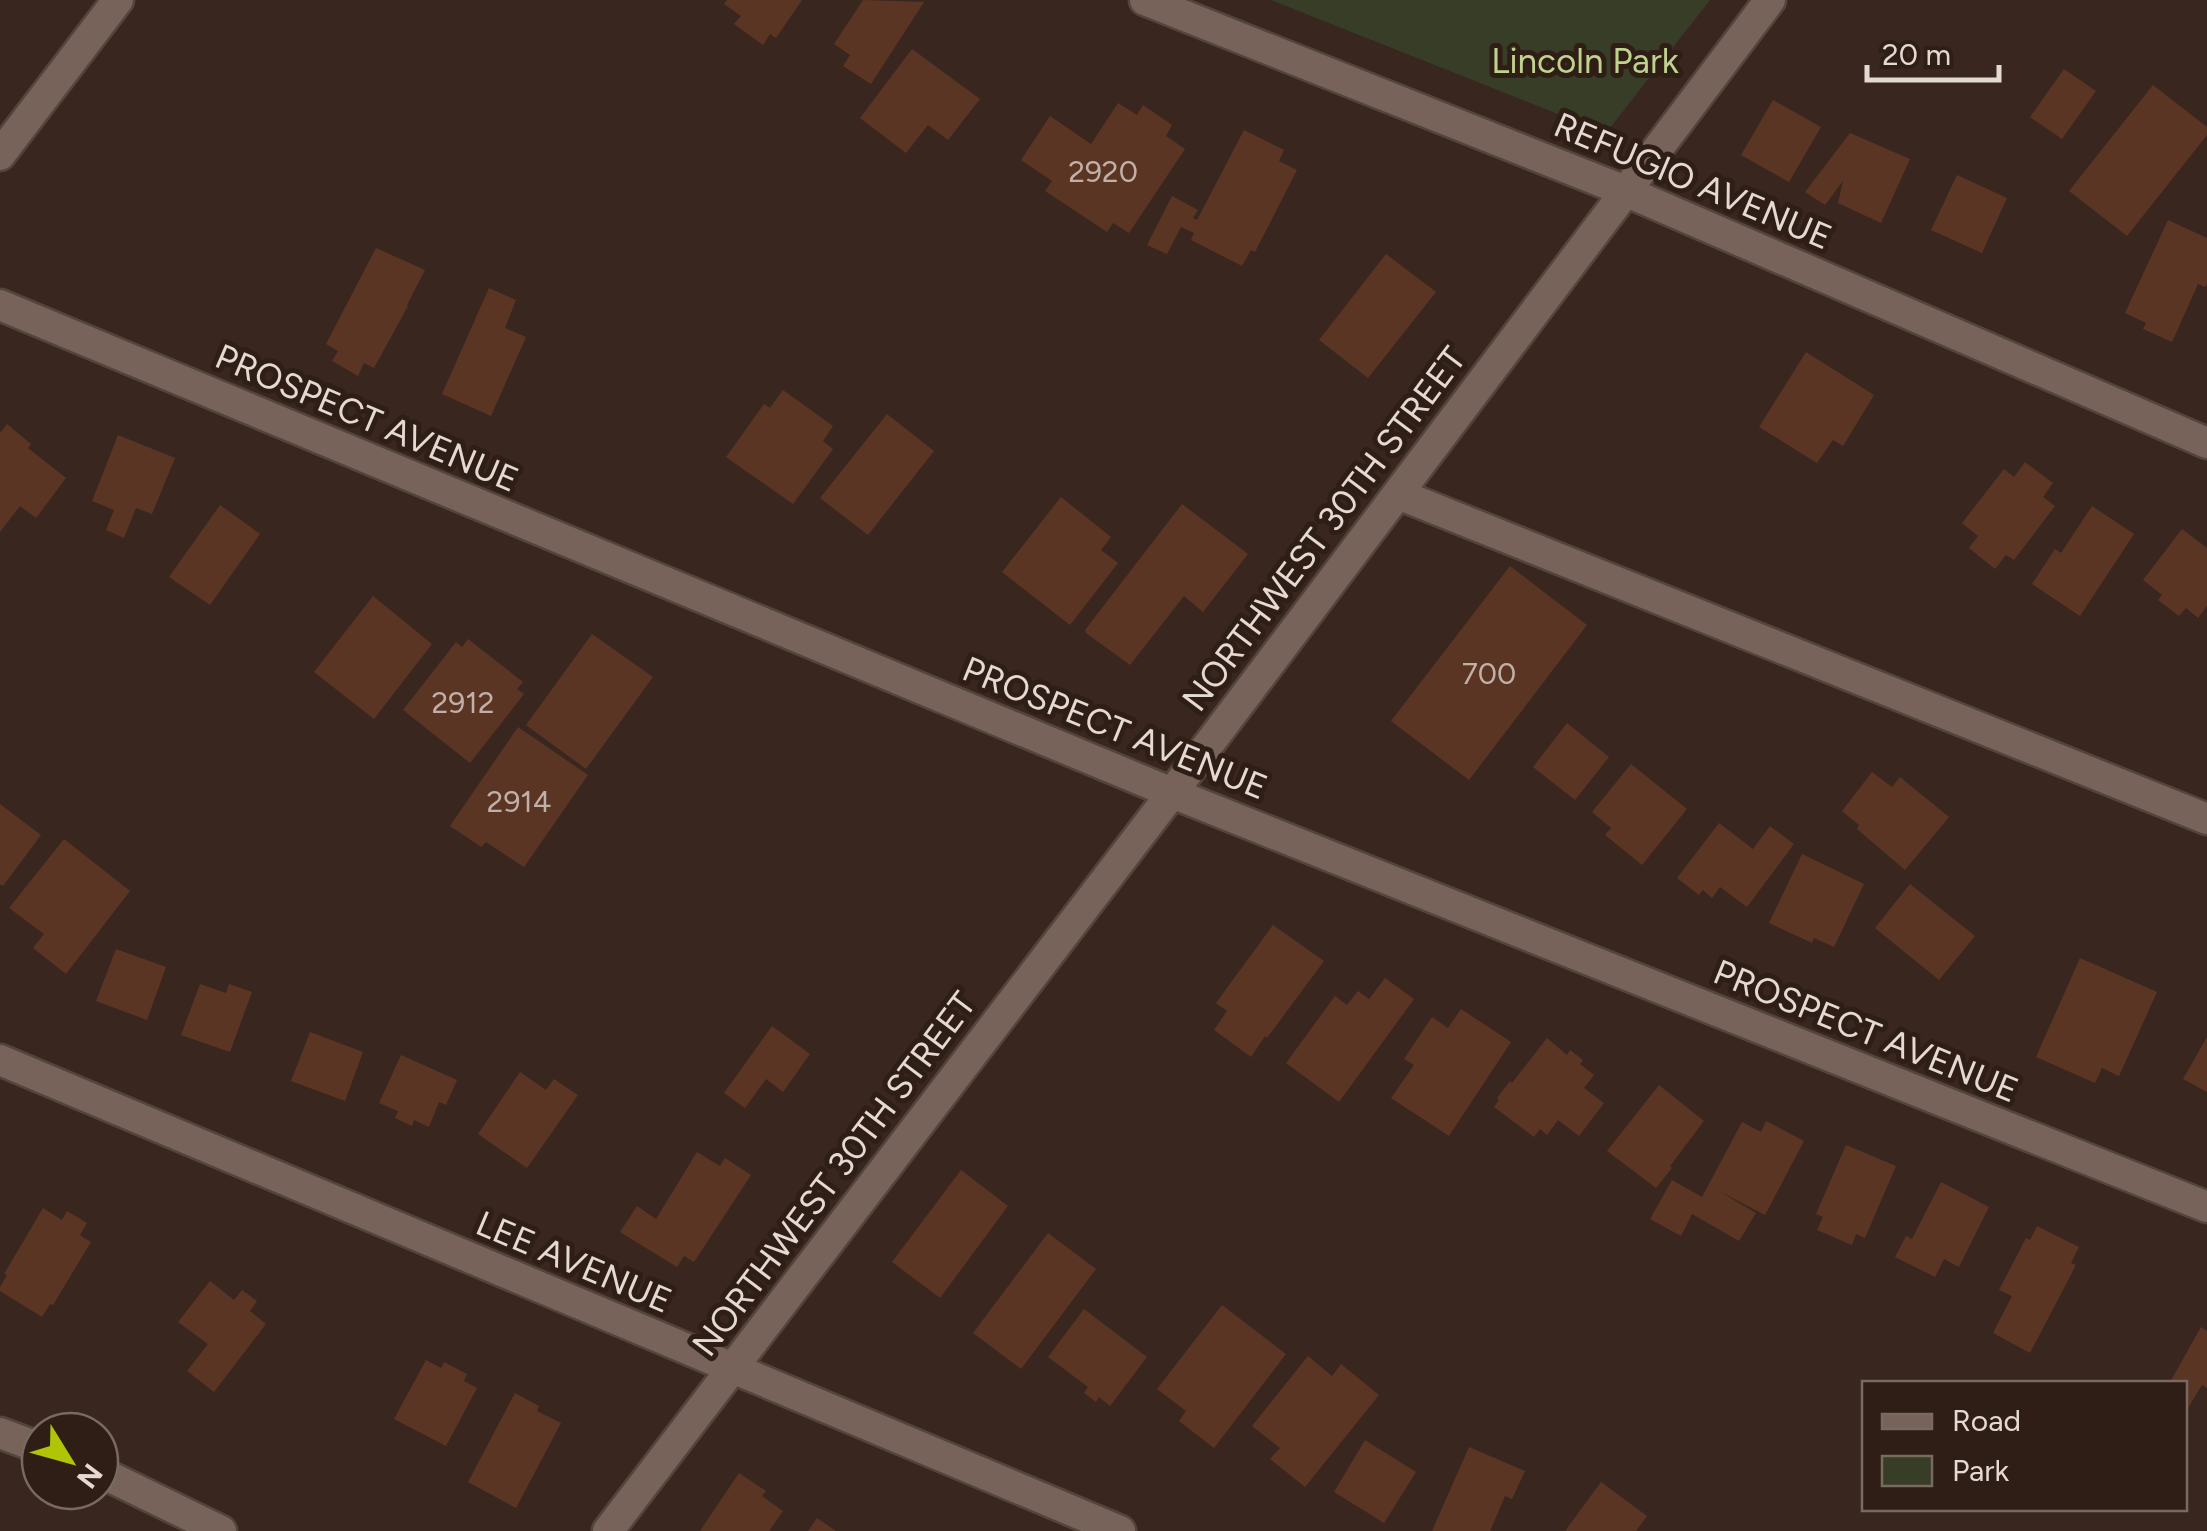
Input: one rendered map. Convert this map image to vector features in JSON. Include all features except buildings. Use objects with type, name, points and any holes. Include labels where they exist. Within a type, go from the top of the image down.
[{"type":"street","points":[[0,155],[118,0]]},
{"type":"street","name":"REFUGIO AVENUE","points":[[1146,0],[1626,191],[2207,443]]},
{"type":"street","name":"NORTHWEST 30TH STREET","points":[[608,1531],[1172,794],[1770,0]]},
{"type":"street","name":"PROSPECT AVENUE","points":[[0,306],[1172,794],[2207,1207]]},
{"type":"street","points":[[1398,494],[2207,819]]},
{"type":"street","name":"LEE AVENUE","points":[[0,1060],[1120,1531]]},
{"type":"street","points":[[120,1482],[221,1531]]},
{"type":"green space","name":"Lincoln Park","points":[[1271,0],[1710,0],[1606,133]]}]
